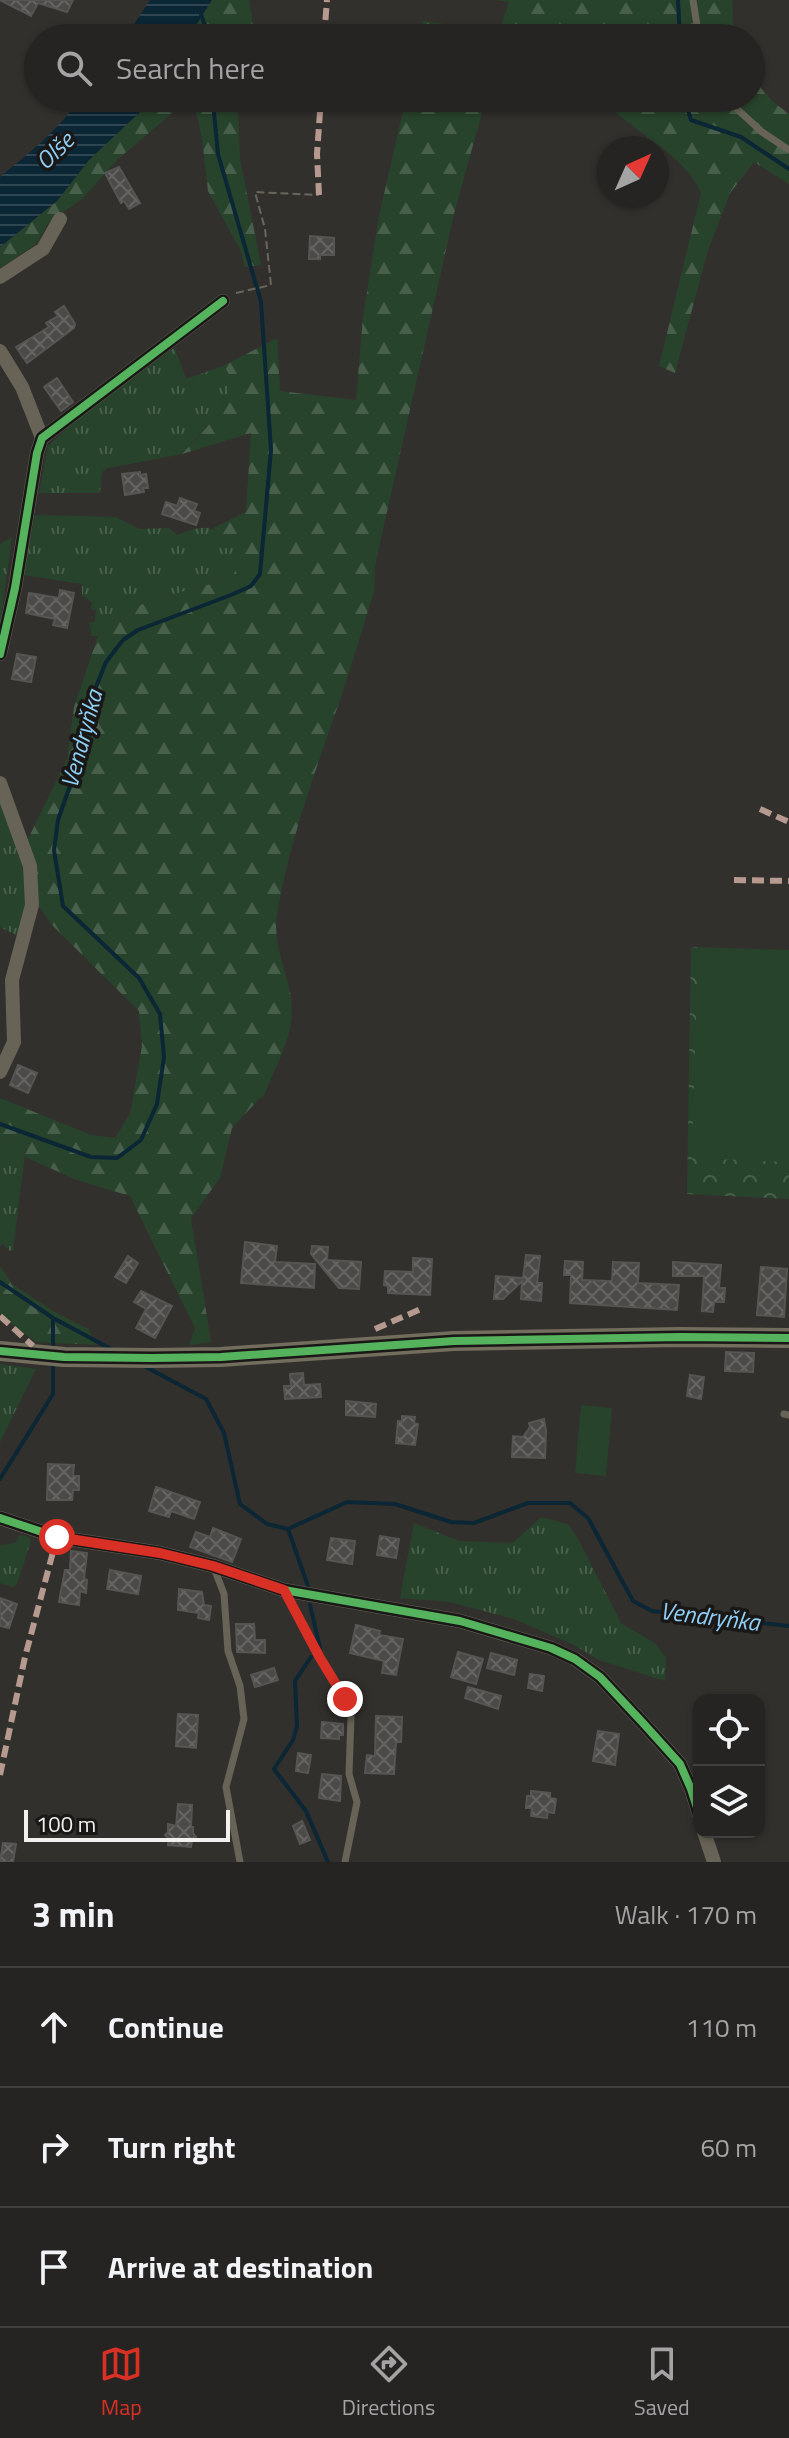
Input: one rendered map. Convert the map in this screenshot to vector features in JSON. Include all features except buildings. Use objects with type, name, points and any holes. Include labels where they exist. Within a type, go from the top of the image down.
[{"type":"street","points":[[0,277],[43,249],[60,219]]},
{"type":"street","points":[[0,654],[42,438],[223,301]]},
{"type":"street","points":[[0,351],[22,387],[42,438]]},
{"type":"street","points":[[0,783],[30,866],[32,905],[12,980],[14,1042],[0,1072]]},
{"type":"street","points":[[0,1351],[99,1358],[221,1357],[454,1341],[789,1338]]},
{"type":"street","points":[[0,1518],[57,1537],[160,1553],[213,1566],[284,1590],[460,1621],[551,1648],[575,1659],[600,1677],[680,1764],[693,1798]]},
{"type":"street","points":[[706,1838],[714,1862]]},
{"type":"lane","points":[[693,0],[697,24]]},
{"type":"lane","points":[[740,112],[789,150]]},
{"type":"lane","points":[[213,1566],[224,1594],[228,1651],[240,1686],[244,1719],[226,1787],[240,1862]]},
{"type":"lane","points":[[284,1590],[345,1699],[351,1717],[349,1774],[357,1802],[345,1862]]},
{"type":"path","points":[[248,291],[271,285],[265,229],[255,192],[319,195]]},
{"type":"green space","points":[[212,0],[249,0],[253,24],[197,24]]},
{"type":"green space","points":[[496,0],[732,0],[733,24],[501,24],[509,2]]},
{"type":"green space","points":[[765,93],[789,114],[789,184],[754,162],[730,193],[708,250],[675,373],[659,366],[701,193],[683,166],[669,153],[669,136],[647,136],[616,112],[765,112]]},
{"type":"green space","points":[[173,112],[118,159],[82,199],[49,222],[35,245],[0,268],[0,247],[57,201],[89,160],[139,113]]},
{"type":"green space","points":[[196,112],[238,112],[240,159],[261,265],[245,267],[240,249],[208,191]]},
{"type":"green space","points":[[403,112],[482,112],[454,214],[375,565],[374,592],[306,801],[283,885],[276,934],[292,1007],[289,1033],[264,1096],[232,1128],[220,1178],[191,1218],[211,1342],[189,1345],[195,1328],[130,1196],[77,1180],[25,1157],[26,1145],[0,1141],[0,1098],[91,1135],[115,1138],[130,1114],[142,1046],[139,1011],[54,927],[37,904],[28,839],[67,759],[74,707],[98,636],[141,605],[232,578],[237,566],[235,548],[220,548],[215,542],[218,532],[213,528],[246,512],[251,433],[182,454],[209,425],[226,400],[230,387],[229,376],[223,366],[277,338],[280,391],[356,400],[363,317],[379,216]]},
{"type":"green space","points":[[175,349],[186,379],[223,366],[229,370],[232,388],[216,417],[182,454],[108,468],[102,472],[100,493],[39,493],[48,446],[77,419]]},
{"type":"green space","points":[[35,515],[115,517],[140,529],[169,528],[177,535],[198,528],[213,529],[218,532],[215,542],[226,548],[235,548],[237,566],[232,578],[153,600],[98,636],[92,636],[89,622],[95,622],[96,610],[91,609],[92,602],[82,595],[82,584],[23,575]]},
{"type":"green space","points":[[12,537],[0,625],[0,544]]},
{"type":"green space","points":[[0,803],[19,851],[27,886],[24,919],[16,935],[0,927]]},
{"type":"green space","points":[[691,947],[789,950],[789,1199],[687,1194]]},
{"type":"green space","points":[[698,948],[789,951],[789,1162],[692,1158]]},
{"type":"green space","points":[[0,1141],[26,1145],[13,1250],[10,1251],[3,1244],[0,1246]]},
{"type":"green space","points":[[0,1266],[12,1284],[88,1329],[97,1345],[36,1342],[0,1315]]},
{"type":"green space","points":[[0,1364],[36,1369],[0,1442]]},
{"type":"green space","points":[[581,1405],[612,1408],[606,1476],[575,1473]]},
{"type":"green space","points":[[541,1517],[568,1524],[621,1623],[656,1644],[666,1658],[665,1681],[599,1660],[574,1645],[514,1619],[450,1602],[400,1598],[414,1523],[459,1541],[513,1543]]},
{"type":"green space","points":[[19,1535],[29,1537],[31,1541],[17,1584],[13,1587],[0,1583],[0,1545],[16,1543]]},
{"type":"water","points":[[150,0],[212,0],[197,24],[134,24]]},
{"type":"water","name":"Olše","points":[[69,112],[140,112],[89,160],[57,201],[0,247],[0,177],[54,130]]},
{"type":"waterway","points":[[678,0],[679,24]]},
{"type":"waterway","name":"Vendryňka","points":[[201,14],[204,24]]},
{"type":"waterway","name":"Vendryňka","points":[[0,1124],[91,1157],[117,1158],[141,1140],[157,1104],[164,1057],[160,1014],[139,978],[63,906],[54,850],[58,820],[80,757],[88,707],[106,662],[123,640],[138,630],[251,586],[260,574],[271,450],[261,302],[218,154],[214,112]]},
{"type":"waterway","points":[[688,112],[691,120],[741,137],[789,169]]},
{"type":"waterway","name":"Vendryňka","points":[[0,1282],[53,1318],[113,1350]]},
{"type":"waterway","points":[[53,1318],[53,1348]]},
{"type":"waterway","points":[[0,1479],[53,1394],[53,1361]]},
{"type":"waterway","name":"Vendryňka","points":[[146,1367],[206,1399],[224,1433],[240,1504],[267,1524],[288,1529],[347,1502],[395,1504],[451,1522],[474,1523],[528,1503],[570,1503],[588,1518],[633,1601],[652,1611],[789,1626]]},
{"type":"waterway","points":[[288,1529],[308,1586]]},
{"type":"waterway","points":[[310,1605],[320,1648]]},
{"type":"waterway","points":[[311,1657],[295,1681],[297,1726],[293,1740],[274,1769],[306,1811],[328,1862]]},
{"type":"marked path","points":[[325,24],[327,0]]},
{"type":"marked path","points":[[319,195],[317,154],[320,112]]},
{"type":"marked path","points":[[760,809],[789,822]]},
{"type":"marked path","points":[[734,880],[789,881]]},
{"type":"marked path","points":[[375,1329],[421,1309]]},
{"type":"marked path","points":[[0,1316],[33,1346]]},
{"type":"marked path","points":[[0,1775],[25,1657],[57,1537]]},
{"type":"cycle path","points":[[0,654],[42,438],[223,301]]},
{"type":"cycle path","points":[[0,1351],[64,1357],[221,1357],[454,1341],[789,1338]]},
{"type":"cycle path","points":[[0,1518],[57,1537],[160,1553],[213,1566],[284,1590],[460,1621],[551,1648],[575,1659],[600,1677],[680,1764],[693,1795]]},
{"type":"route","points":[[57,1537],[160,1553],[213,1566],[284,1590],[345,1699]]}]
